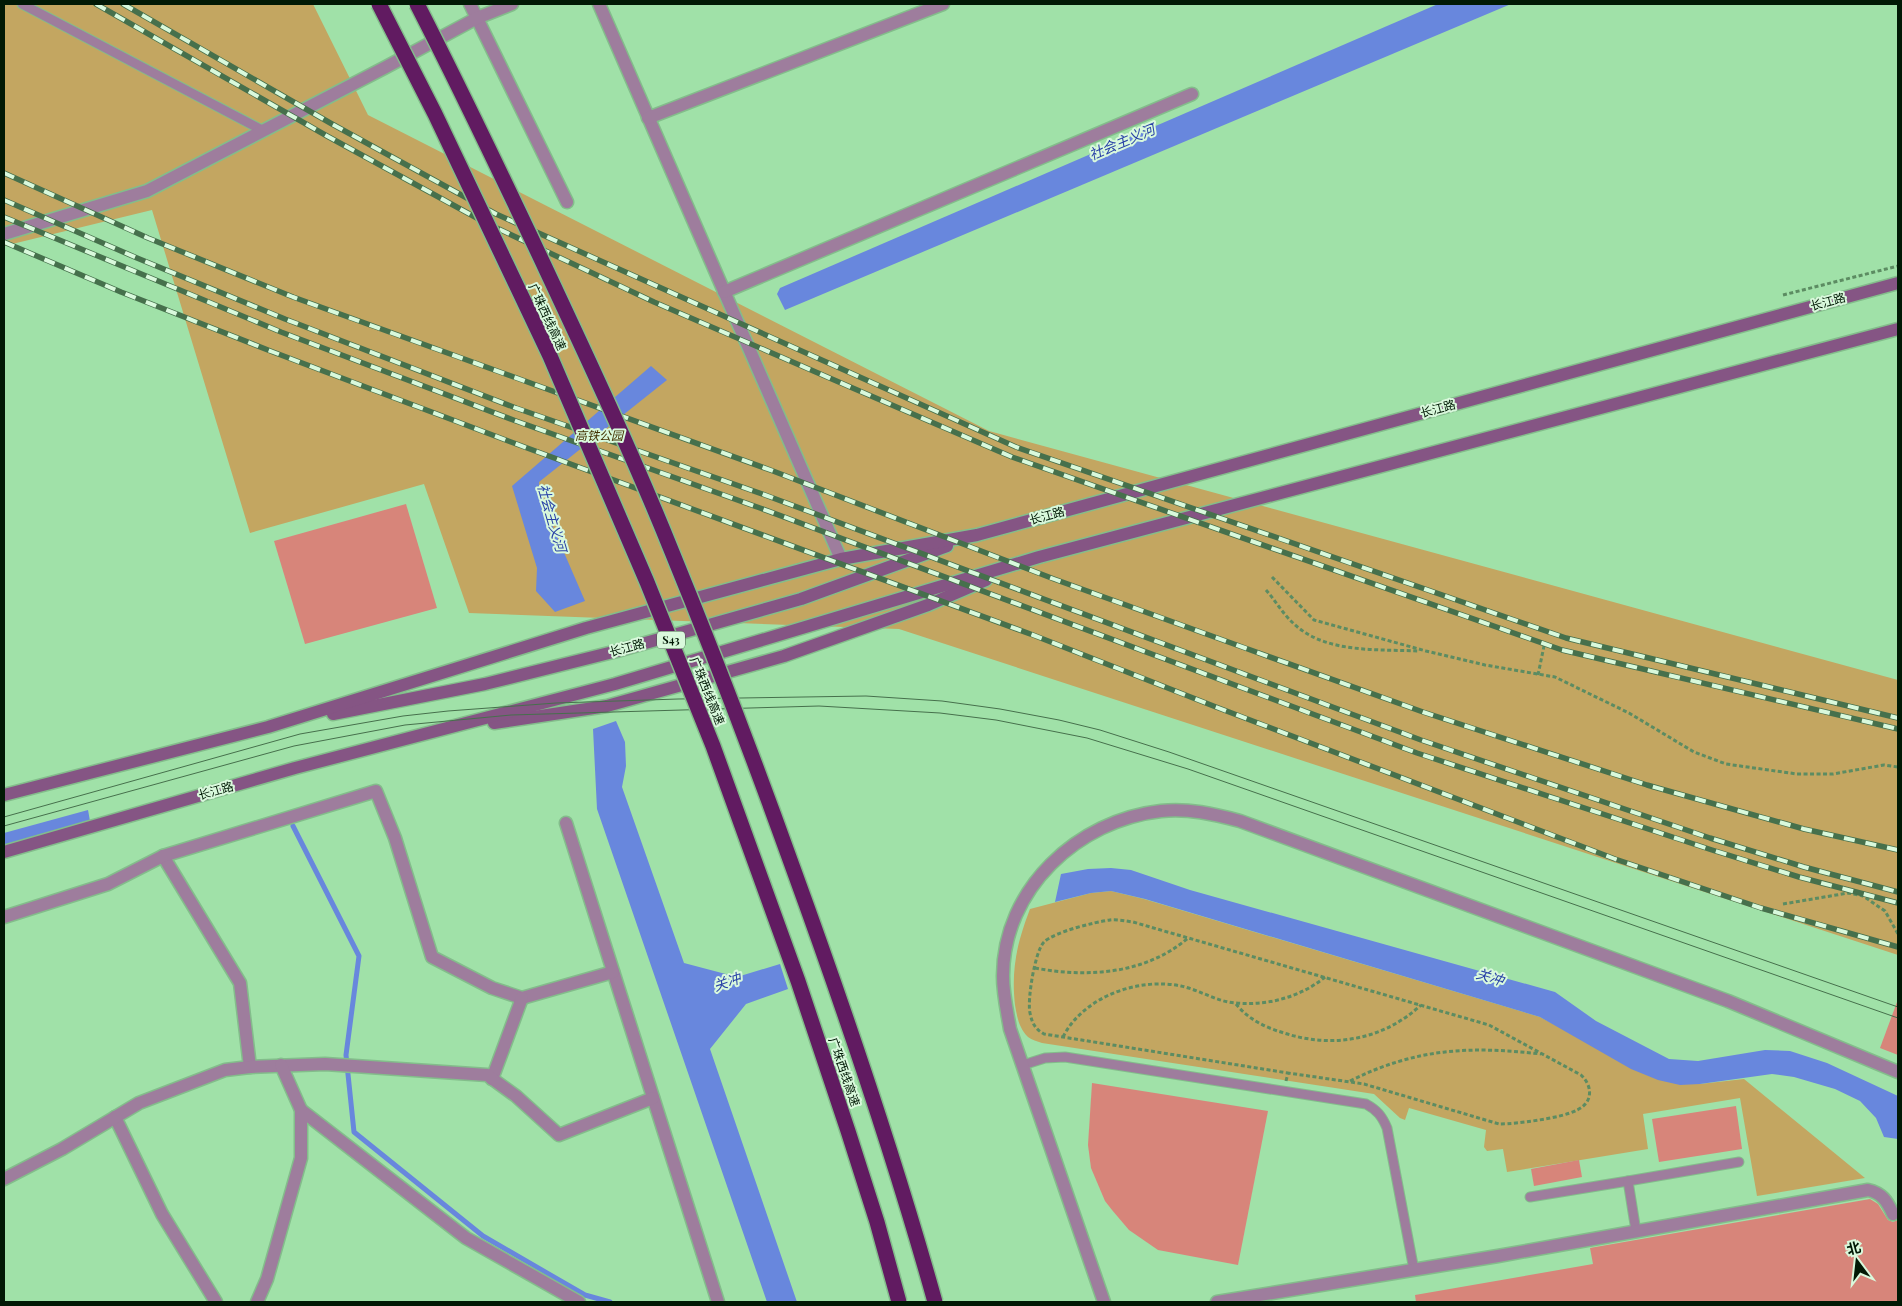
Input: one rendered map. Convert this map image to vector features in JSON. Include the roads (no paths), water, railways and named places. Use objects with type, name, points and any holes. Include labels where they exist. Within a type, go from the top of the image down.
[{"type":"highway","name":"广珠西线高速","points":[[379,4],[436,114],[550,356],[666,628],[713,746],[798,981],[877,1222],[899,1302]]},
{"type":"highway","name":"广珠西线高速","points":[[417,4],[460,87],[577,336],[671,549],[742,728],[828,965],[885,1134],[936,1302]]},
{"type":"main road","name":"长江路","points":[[268,727],[485,684],[617,652],[801,599],[977,535],[1898,283]]},
{"type":"main road","name":"长江路","points":[[4,852],[295,768],[615,684],[1039,558],[1894,331]]},
{"type":"main road","name":"长江路","points":[[4,795],[268,727],[586,628],[841,559],[977,535]]},
{"type":"main road","name":"长江路","points":[[429,733],[607,706],[784,656],[928,605],[1039,558]]},
{"type":"street","points":[[470,4],[567,202]]},
{"type":"street","points":[[4,234],[147,191],[477,18],[512,4]]},
{"type":"street","points":[[599,4],[841,559]]},
{"type":"street","points":[[648,118],[943,4]]},
{"type":"street","points":[[724,292],[1192,94]]},
{"type":"street","points":[[4,917],[108,884],[163,856],[376,791],[395,838],[432,956],[492,988],[522,998],[613,972]]},
{"type":"street","points":[[1104,1302],[1010,1029],[1003,976],[1006,946],[1015,917],[1028,892],[1046,868],[1066,850],[1090,833],[1111,822],[1136,815],[1163,811],[1189,811],[1240,821],[1718,998],[1898,1072]]},
{"type":"street","points":[[566,822],[718,1302]]},
{"type":"street","points":[[163,856],[240,983],[250,1067]]},
{"type":"street","points":[[492,1079],[522,998]]},
{"type":"street","points":[[4,1179],[62,1149],[139,1102],[225,1070],[281,1065],[325,1064],[456,1072],[487,1076],[516,1096],[559,1135],[653,1098]]},
{"type":"street","points":[[257,1302],[267,1279],[301,1158],[301,1110],[281,1065]]},
{"type":"street","points":[[301,1110],[466,1238],[579,1302]]},
{"type":"street","points":[[115,1117],[162,1214],[216,1302]]},
{"type":"street","points":[[1216,1302],[1414,1270],[1868,1190],[1878,1192],[1887,1201],[1893,1214]]},
{"type":"lane","points":[[22,4],[264,130]]},
{"type":"lane","points":[[1022,1065],[1045,1058],[1065,1057],[1366,1104],[1383,1117],[1387,1128],[1414,1270]]},
{"type":"lane","points":[[1530,1196],[1739,1162]]},
{"type":"lane","points":[[1628,1181],[1636,1231]]},
{"type":"water","name":"社会主义河","points":[[1438,4],[1511,4],[785,310],[777,294],[780,288]]},
{"type":"water","points":[[651,366],[667,380],[539,482],[540,497],[585,601],[555,612],[536,591],[537,568],[512,486]]},
{"type":"water","name":"关冲","points":[[616,721],[625,742],[626,766],[622,787],[684,963],[737,977],[780,964],[788,989],[746,1004],[710,1049],[797,1302],[767,1302],[597,809],[593,729]]},
{"type":"water","points":[[88,810],[90,821],[4,846],[4,833]]},
{"type":"water","name":"关冲","points":[[1111,868],[1131,870],[1190,890],[1555,992],[1596,1021],[1669,1059],[1698,1061],[1765,1050],[1790,1051],[1827,1063],[1898,1096],[1898,1139],[1884,1137],[1876,1118],[1860,1101],[1835,1089],[1794,1077],[1772,1074],[1680,1085],[1658,1080],[1631,1069],[1540,1017],[1145,899],[1111,891],[1091,893],[1055,902],[1061,874],[1088,869]]},
{"type":"waterway","points":[[293,826],[359,956],[346,1055],[354,1132],[483,1236],[585,1295],[610,1302]]},
{"type":"tram line","points":[[4,817],[300,734],[403,716],[556,703],[678,699],[866,696],[942,701],[1059,720],[1100,730],[1169,752],[1898,1007]]},
{"type":"tram line","points":[[4,826],[294,746],[405,725],[511,715],[819,706],[940,713],[996,720],[1087,738],[1188,769],[1898,1018]]},
{"type":"railway","points":[[96,4],[327,136],[486,223],[654,302],[1012,457],[1562,650],[1898,729]]},
{"type":"railway","points":[[123,4],[332,124],[496,214],[1016,447],[1566,638],[1898,718]]},
{"type":"railway","points":[[4,173],[148,238],[293,297],[773,471],[1054,579],[1423,712],[1647,785],[1804,829],[1898,850]]},
{"type":"railway","points":[[4,200],[137,258],[285,319],[516,408],[765,495],[1421,740],[1710,838],[1804,867],[1898,892]]},
{"type":"railway","points":[[4,217],[281,332],[516,421],[760,508],[1417,753],[1712,850],[1799,877],[1898,903]]},
{"type":"railway","points":[[4,242],[121,292],[273,352],[1033,635],[1615,859],[1761,908],[1898,947]]},
{"type":"park label","name":"高铁公园","points":[[599,436]]}]
